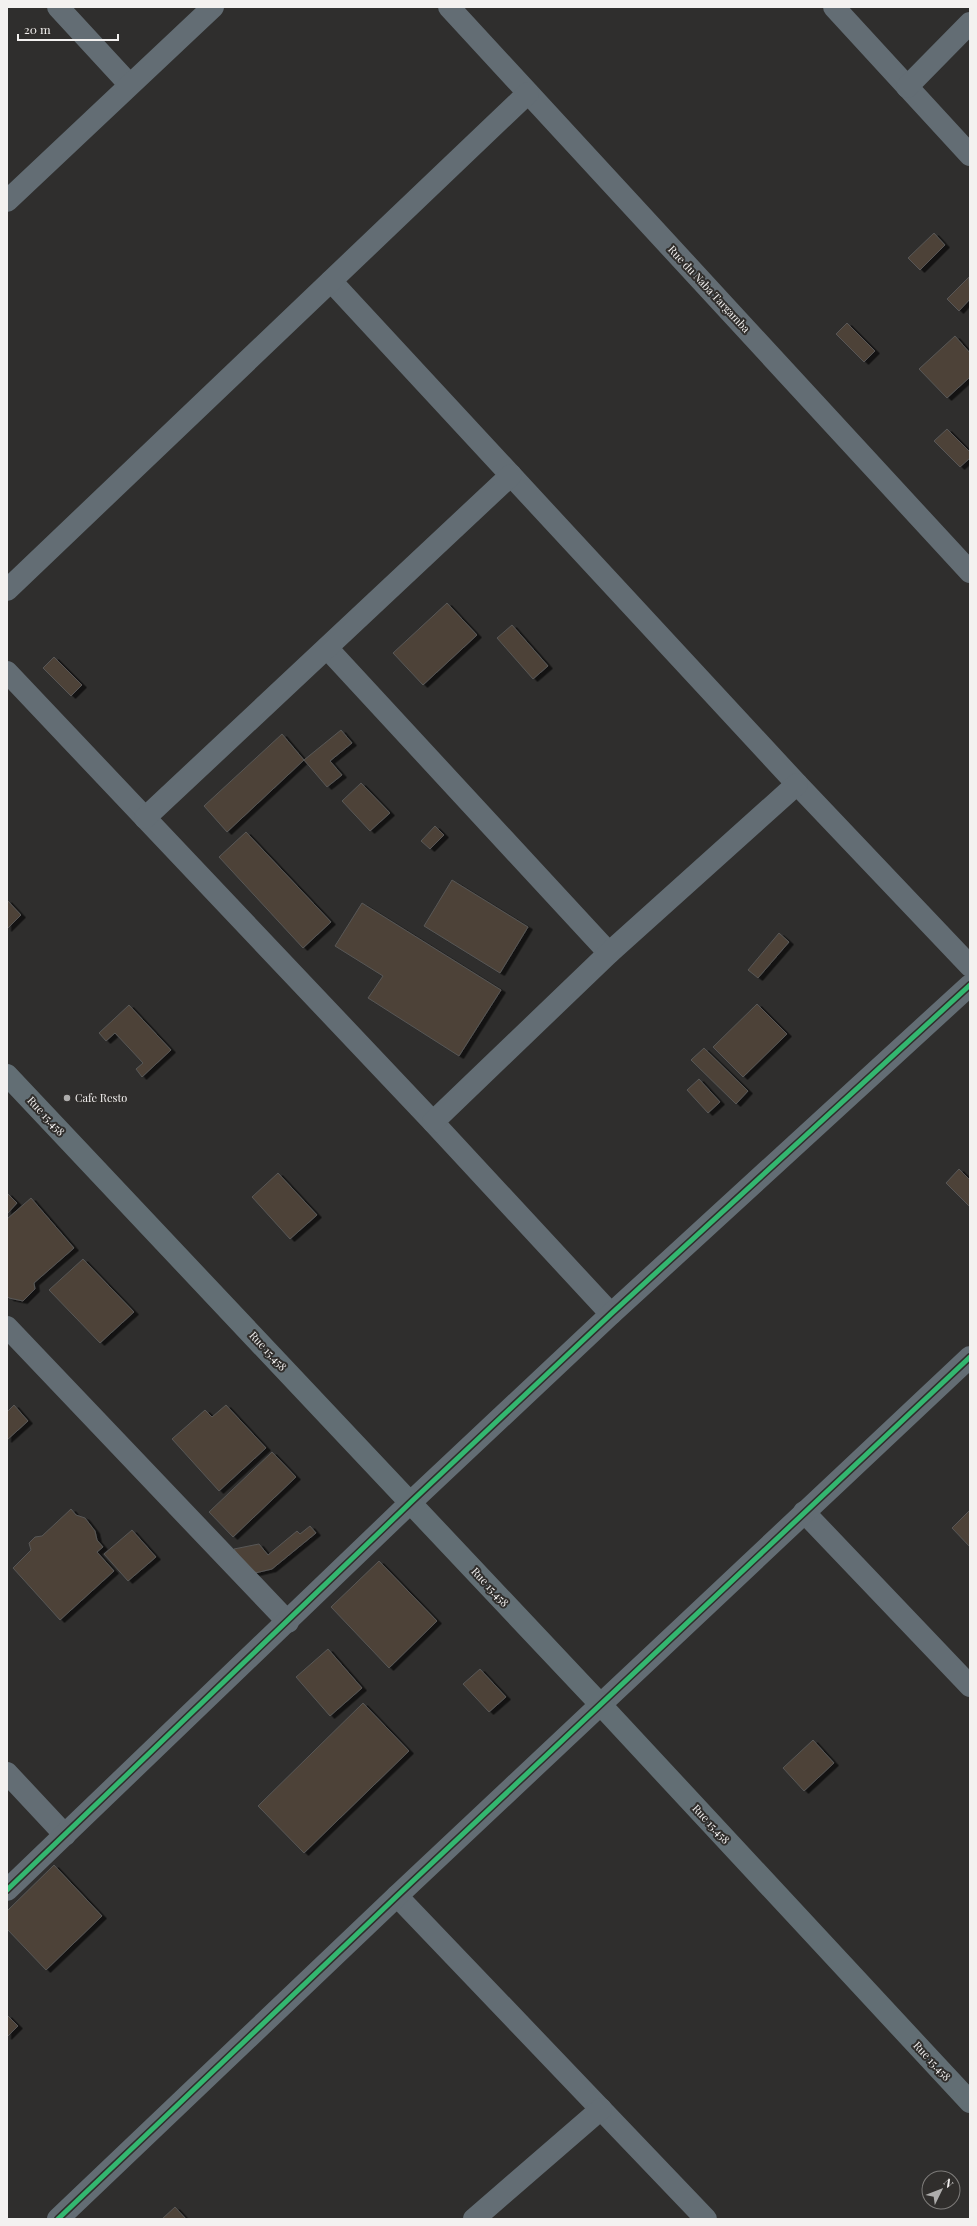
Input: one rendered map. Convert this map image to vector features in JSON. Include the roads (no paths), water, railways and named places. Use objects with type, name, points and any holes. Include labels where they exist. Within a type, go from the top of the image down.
[{"type":"main road","name":"Rue 15.458","points":[[7,1075],[411,1502],[970,2102]]},
{"type":"street","points":[[58,7],[129,84]]},
{"type":"street","points":[[7,202],[129,84],[213,7]]},
{"type":"street","name":"Rue du Naba Targamba","points":[[449,7],[970,572]]},
{"type":"street","points":[[834,7],[970,155]]},
{"type":"street","points":[[907,87],[970,23]]},
{"type":"street","points":[[7,590],[528,92]]},
{"type":"street","points":[[331,281],[797,784],[970,966]]},
{"type":"street","points":[[145,818],[511,475]]},
{"type":"street","points":[[327,648],[609,953]]},
{"type":"street","points":[[7,672],[433,1122],[611,1314]]},
{"type":"street","points":[[433,1122],[609,953],[797,784]]},
{"type":"street","points":[[7,1890],[288,1622],[411,1502],[611,1314],[970,985]]},
{"type":"street","points":[[7,1327],[288,1622]]},
{"type":"street","points":[[58,2219],[397,1896],[970,1357]]},
{"type":"street","points":[[804,1512],[970,1686]]},
{"type":"street","points":[[7,1773],[65,1835]]},
{"type":"street","points":[[397,1896],[706,2219]]},
{"type":"street","points":[[474,2219],[601,2109]]},
{"type":"place","name":"Cafe Resto","points":[[67,1098]]}]
